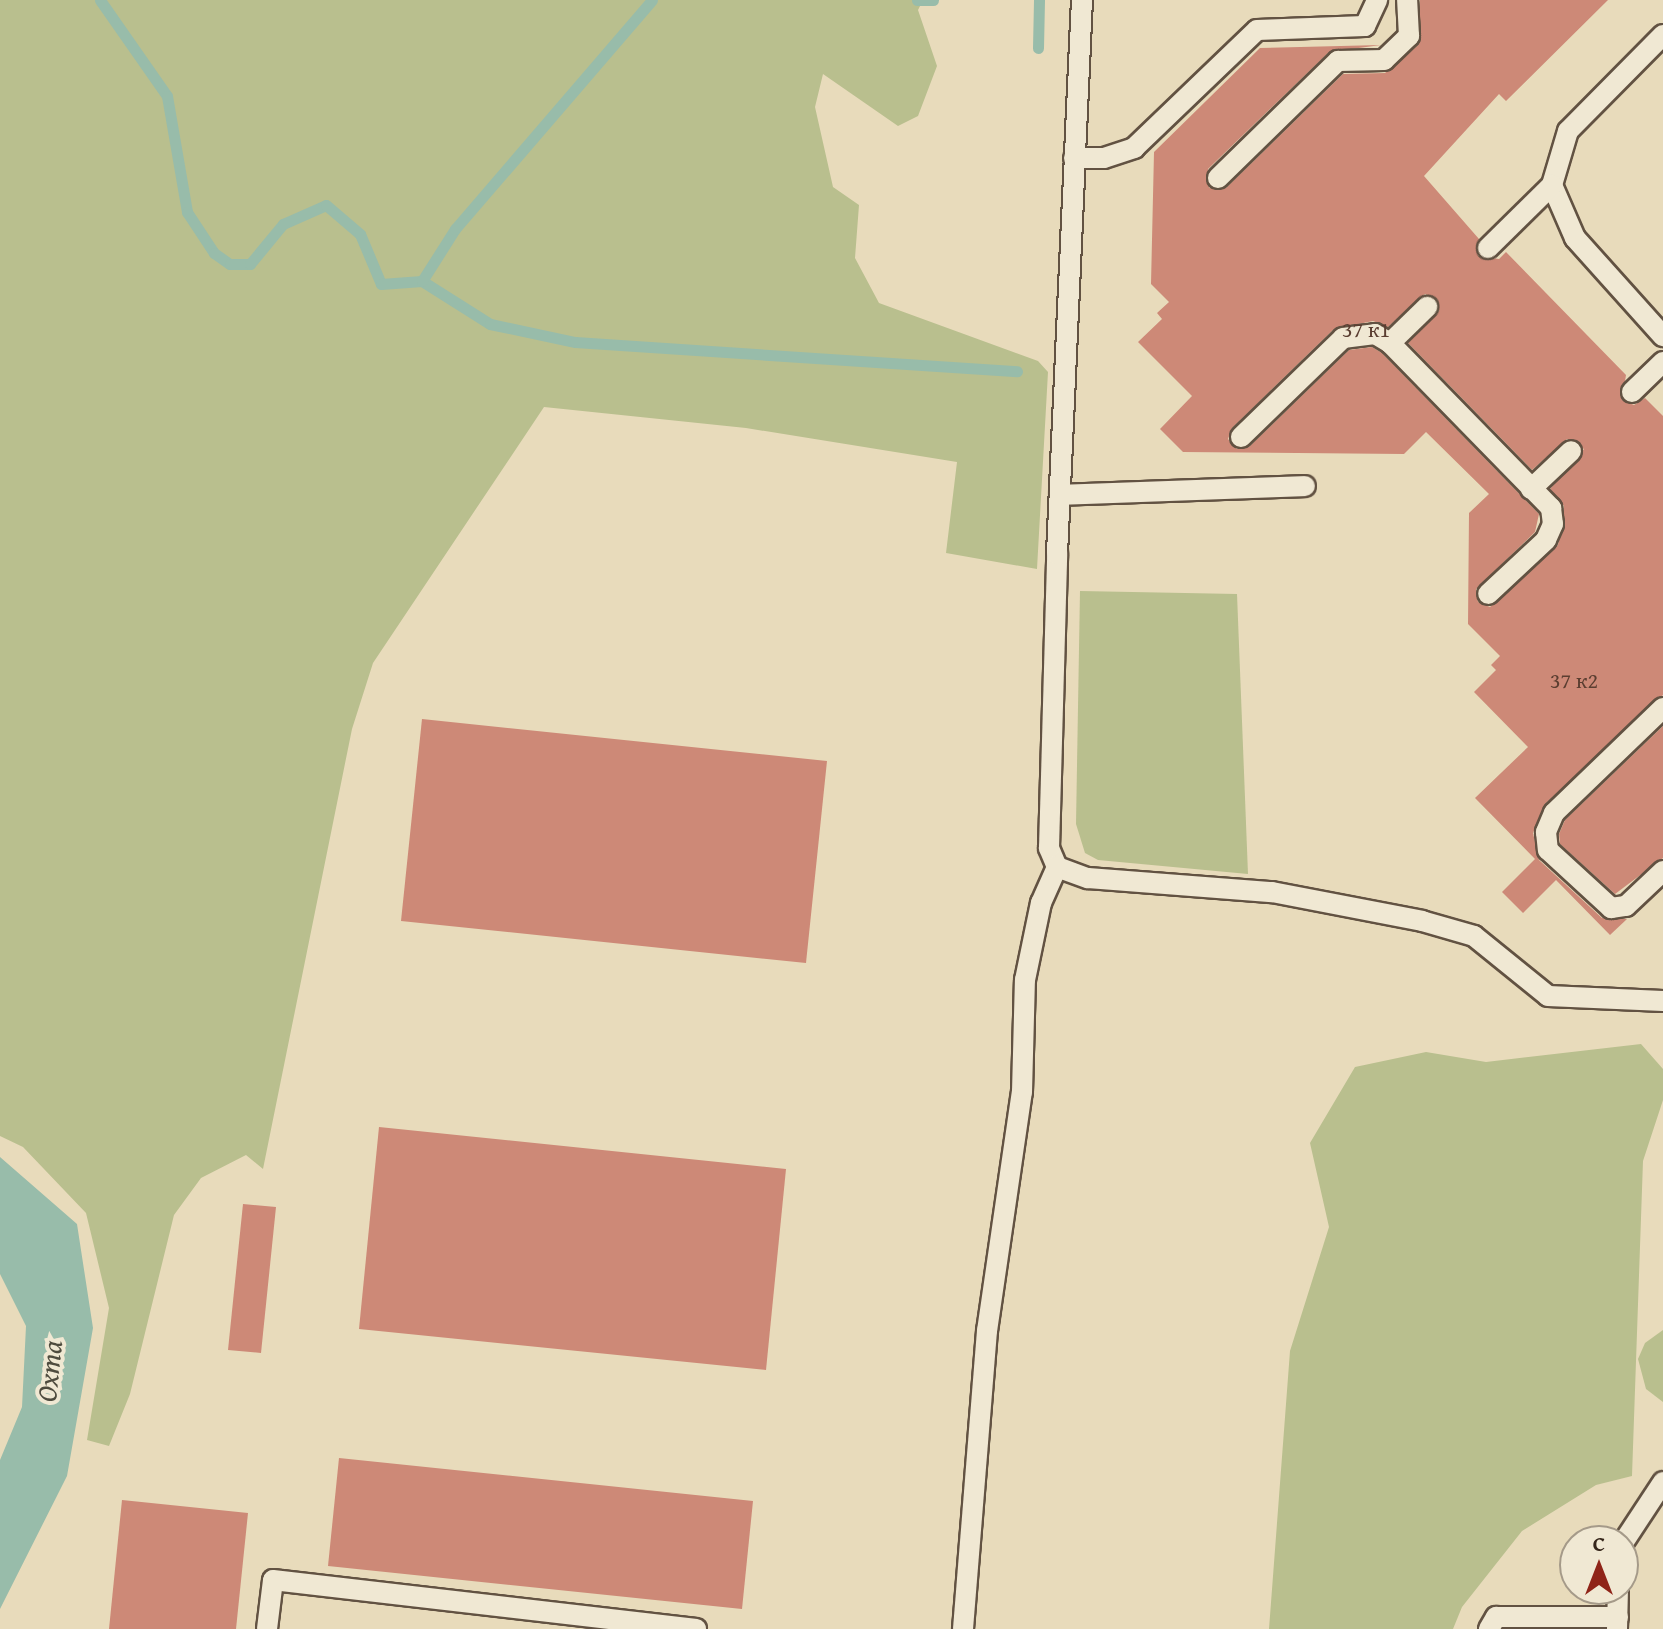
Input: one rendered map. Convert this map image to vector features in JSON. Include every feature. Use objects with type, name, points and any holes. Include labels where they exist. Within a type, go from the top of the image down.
[{"type":"lane","points":[[963,1629],[987,1331],[1022,1092],[1025,980],[1041,903],[1057,867],[1049,848],[1060,495],[1082,0]]},
{"type":"lane","points":[[1074,158],[1104,158],[1134,148],[1257,30],[1365,26],[1377,0]]},
{"type":"lane","points":[[1218,178],[1338,61],[1384,60],[1409,36],[1407,0]]},
{"type":"lane","points":[[1488,248],[1552,185],[1568,131],[1663,35]]},
{"type":"lane","points":[[1552,185],[1575,238],[1663,336]]},
{"type":"lane","points":[[1390,343],[1427,307]]},
{"type":"lane","points":[[1241,437],[1343,338],[1375,334],[1390,343],[1551,508],[1553,524],[1546,540],[1488,594]]},
{"type":"lane","points":[[1632,392],[1663,362]]},
{"type":"lane","points":[[1531,489],[1571,451]]},
{"type":"lane","points":[[1060,495],[1305,486]]},
{"type":"lane","points":[[1663,708],[1554,813],[1546,832],[1548,850],[1611,908],[1626,906],[1663,871]]},
{"type":"lane","points":[[1057,867],[1088,878],[1272,892],[1422,921],[1474,936],[1548,996],[1663,1001]]},
{"type":"lane","points":[[1635,1525],[1663,1482]]},
{"type":"lane","points":[[267,1629],[273,1580],[696,1629]]},
{"type":"lane","points":[[1489,1629],[1496,1617],[1618,1623]]},
{"type":"shaded area","points":[[0,0],[923,0],[918,10],[937,66],[918,116],[898,126],[823,74],[815,107],[833,187],[859,205],[855,258],[879,303],[1038,361],[1048,372],[1037,569],[946,553],[957,462],[746,428],[544,407],[373,663],[352,729],[263,1169],[246,1155],[201,1178],[174,1215],[130,1394],[109,1446],[87,1440],[109,1308],[86,1213],[23,1147],[0,1136]]},
{"type":"shaded area","points":[[1080,591],[1237,594],[1248,874],[1098,860],[1085,853],[1076,824]]},
{"type":"shaded area","points":[[1641,1044],[1663,1069],[1663,1100],[1643,1161],[1632,1476],[1596,1485],[1522,1531],[1462,1607],[1453,1629],[1269,1629],[1290,1351],[1329,1227],[1310,1143],[1355,1067],[1426,1052],[1486,1062]]},
{"type":"shaded area","points":[[1663,1330],[1663,1402],[1646,1389],[1638,1359],[1645,1343]]},
{"type":"water","name":"Охта","points":[[0,1157],[77,1224],[93,1328],[67,1476],[0,1609],[0,1460],[22,1407],[26,1326],[0,1274]]},
{"type":"building","points":[[1420,0],[1608,0],[1506,101],[1499,94],[1424,176],[1479,239],[1478,256],[1499,259],[1506,252],[1626,375],[1622,400],[1634,405],[1645,398],[1663,416],[1663,695],[1545,804],[1533,833],[1539,860],[1602,918],[1627,919],[1610,935],[1556,880],[1523,913],[1502,892],[1535,859],[1475,798],[1528,747],[1474,692],[1496,670],[1491,665],[1500,656],[1468,624],[1469,513],[1489,494],[1426,432],[1404,454],[1183,452],[1160,429],[1192,396],[1138,342],[1162,319],[1157,313],[1169,302],[1151,284],[1154,152],[1260,48],[1381,45],[1329,52],[1208,169],[1209,188],[1226,188],[1343,74],[1385,73],[1418,45]],"holes":[[[1425,294],[1437,299],[1439,311],[1408,343],[1532,470],[1567,439],[1584,449],[1550,489],[1564,506],[1558,545],[1490,607],[1478,602],[1476,589],[1535,532],[1539,514],[1382,353],[1372,347],[1349,350],[1249,447],[1237,449],[1228,439],[1232,428],[1334,329],[1373,321],[1388,327]]]},
{"type":"building","points":[[422,719],[827,761],[806,963],[401,921]]},
{"type":"building","points":[[1663,726],[1663,858],[1615,894],[1560,844],[1559,834],[1565,820]]},
{"type":"building","points":[[379,1127],[786,1169],[766,1370],[359,1329]]},
{"type":"building","points":[[243,1204],[276,1207],[261,1353],[228,1350]]},
{"type":"building","points":[[339,1458],[753,1501],[742,1609],[328,1566]]},
{"type":"building","points":[[122,1500],[248,1513],[236,1629],[109,1629]]},
{"type":"waterway","points":[[100,0],[167,96],[187,212],[214,253],[230,264],[250,264],[283,224],[326,205],[360,234],[381,284],[422,281],[490,324],[575,342],[1017,371]]},
{"type":"waterway","points":[[422,281],[455,229],[652,0]]},
{"type":"waterway","points":[[917,0],[933,0]]},
{"type":"waterway","points":[[1038,48],[1039,0]]}]
